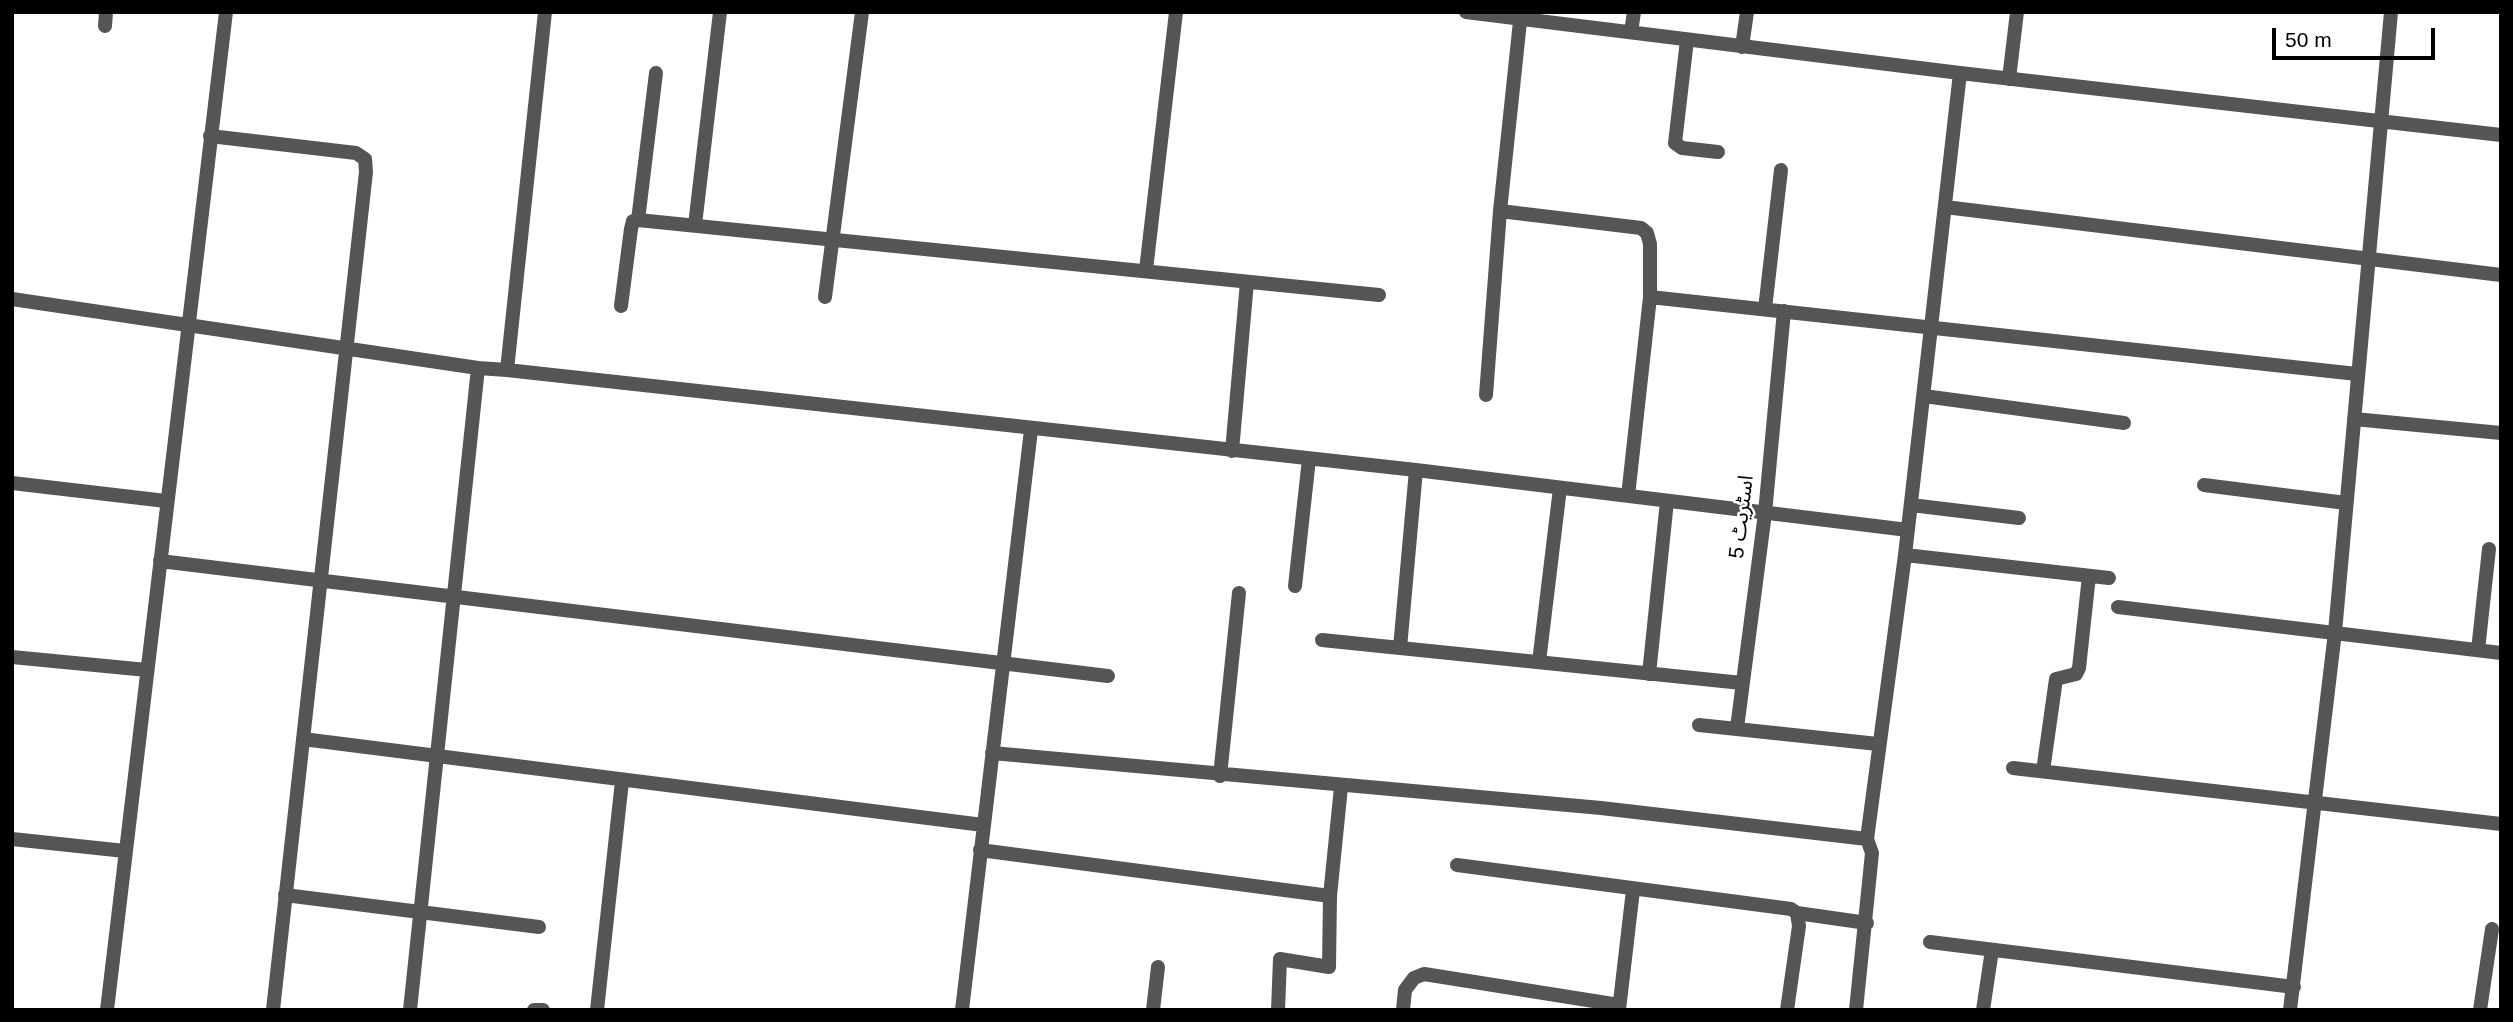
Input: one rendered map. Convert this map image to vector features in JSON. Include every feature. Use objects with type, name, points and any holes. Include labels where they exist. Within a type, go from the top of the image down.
[{"type":"street","points":[[107,1010],[226,12]]},
{"type":"street","points":[[507,370],[545,12]]},
{"type":"street","points":[[695,225],[720,12]]},
{"type":"street","points":[[825,298],[862,12]]},
{"type":"street","points":[[1146,270],[1176,12]]},
{"type":"street","points":[[1466,12],[1521,15],[1687,40],[1960,74],[2501,135]]},
{"type":"street","points":[[1631,32],[1634,12]]},
{"type":"street","points":[[1742,47],[1747,12]]},
{"type":"street","points":[[2010,79],[2017,12]]},
{"type":"street","points":[[2290,1010],[2335,632],[2379,121],[2391,12]]},
{"type":"street","points":[[1486,395],[1500,211],[1521,15]]},
{"type":"street","points":[[1687,40],[1675,142],[1682,148],[1718,152]]},
{"type":"street","points":[[638,219],[656,73]]},
{"type":"street","points":[[1856,1010],[1867,923],[1872,853],[1867,839],[1905,555],[1960,74]]},
{"type":"street","points":[[210,136],[356,153],[365,159],[273,1010]]},
{"type":"street","points":[[1765,309],[1781,170]]},
{"type":"street","points":[[1945,208],[2501,275]]},
{"type":"street","points":[[1500,211],[1641,228],[1647,233],[1650,244],[1650,297],[1628,496]]},
{"type":"street","points":[[621,306],[631,229],[633,221],[638,219],[1379,295]]},
{"type":"street","points":[[1231,451],[1247,282]]},
{"type":"street","points":[[1650,297],[2357,374]]},
{"type":"street","points":[[12,299],[478,368],[1416,470],[1908,530]]},
{"type":"street","name":"اسٹریٹ 5","points":[[1737,728],[1765,513],[1784,310]]},
{"type":"street","points":[[410,1010],[478,368]]},
{"type":"street","points":[[1924,396],[2124,423]]},
{"type":"street","points":[[2354,419],[2501,433]]},
{"type":"street","points":[[962,1010],[1031,430]]},
{"type":"street","points":[[1294,586],[1310,459]]},
{"type":"street","points":[[1400,648],[1416,470]]},
{"type":"street","points":[[12,482],[166,501]]},
{"type":"street","points":[[2204,485],[2346,503]]},
{"type":"street","points":[[1539,662],[1560,488]]},
{"type":"street","points":[[1649,674],[1667,501]]},
{"type":"street","points":[[1911,505],[2019,518]]},
{"type":"street","points":[[2478,650],[2489,549]]},
{"type":"street","points":[[1905,555],[2109,578]]},
{"type":"street","points":[[160,561],[1108,677]]},
{"type":"street","points":[[2043,771],[2056,679],[2076,674],[2079,668],[2089,576]]},
{"type":"street","points":[[1220,776],[1239,593]]},
{"type":"street","points":[[2119,607],[2501,653]]},
{"type":"street","points":[[1322,640],[1742,683]]},
{"type":"street","points":[[12,657],[147,670]]},
{"type":"street","points":[[1699,725],[1878,744]]},
{"type":"street","points":[[303,738],[438,758],[983,825]]},
{"type":"street","points":[[992,754],[1601,808],[1867,839]]},
{"type":"street","points":[[2013,768],[2501,824]]},
{"type":"street","points":[[597,1010],[622,780]]},
{"type":"street","points":[[1278,1010],[1280,959],[1329,967],[1330,896],[1341,787]]},
{"type":"street","points":[[12,839],[125,852]]},
{"type":"street","points":[[980,850],[1330,896]]},
{"type":"street","points":[[1457,865],[1791,909],[1797,913],[1867,923]]},
{"type":"street","points":[[1403,1010],[1405,990],[1414,978],[1424,974],[1619,1007],[1633,890]]},
{"type":"street","points":[[285,895],[539,927]]},
{"type":"street","points":[[1787,1010],[1799,926],[1797,913]]},
{"type":"street","points":[[2480,1010],[2492,929]]},
{"type":"street","points":[[1930,942],[2294,987]]},
{"type":"street","points":[[1983,1010],[1992,950]]},
{"type":"street","points":[[1153,1010],[1158,967]]},
{"type":"street","points":[[534,1010],[543,1010]]}]
